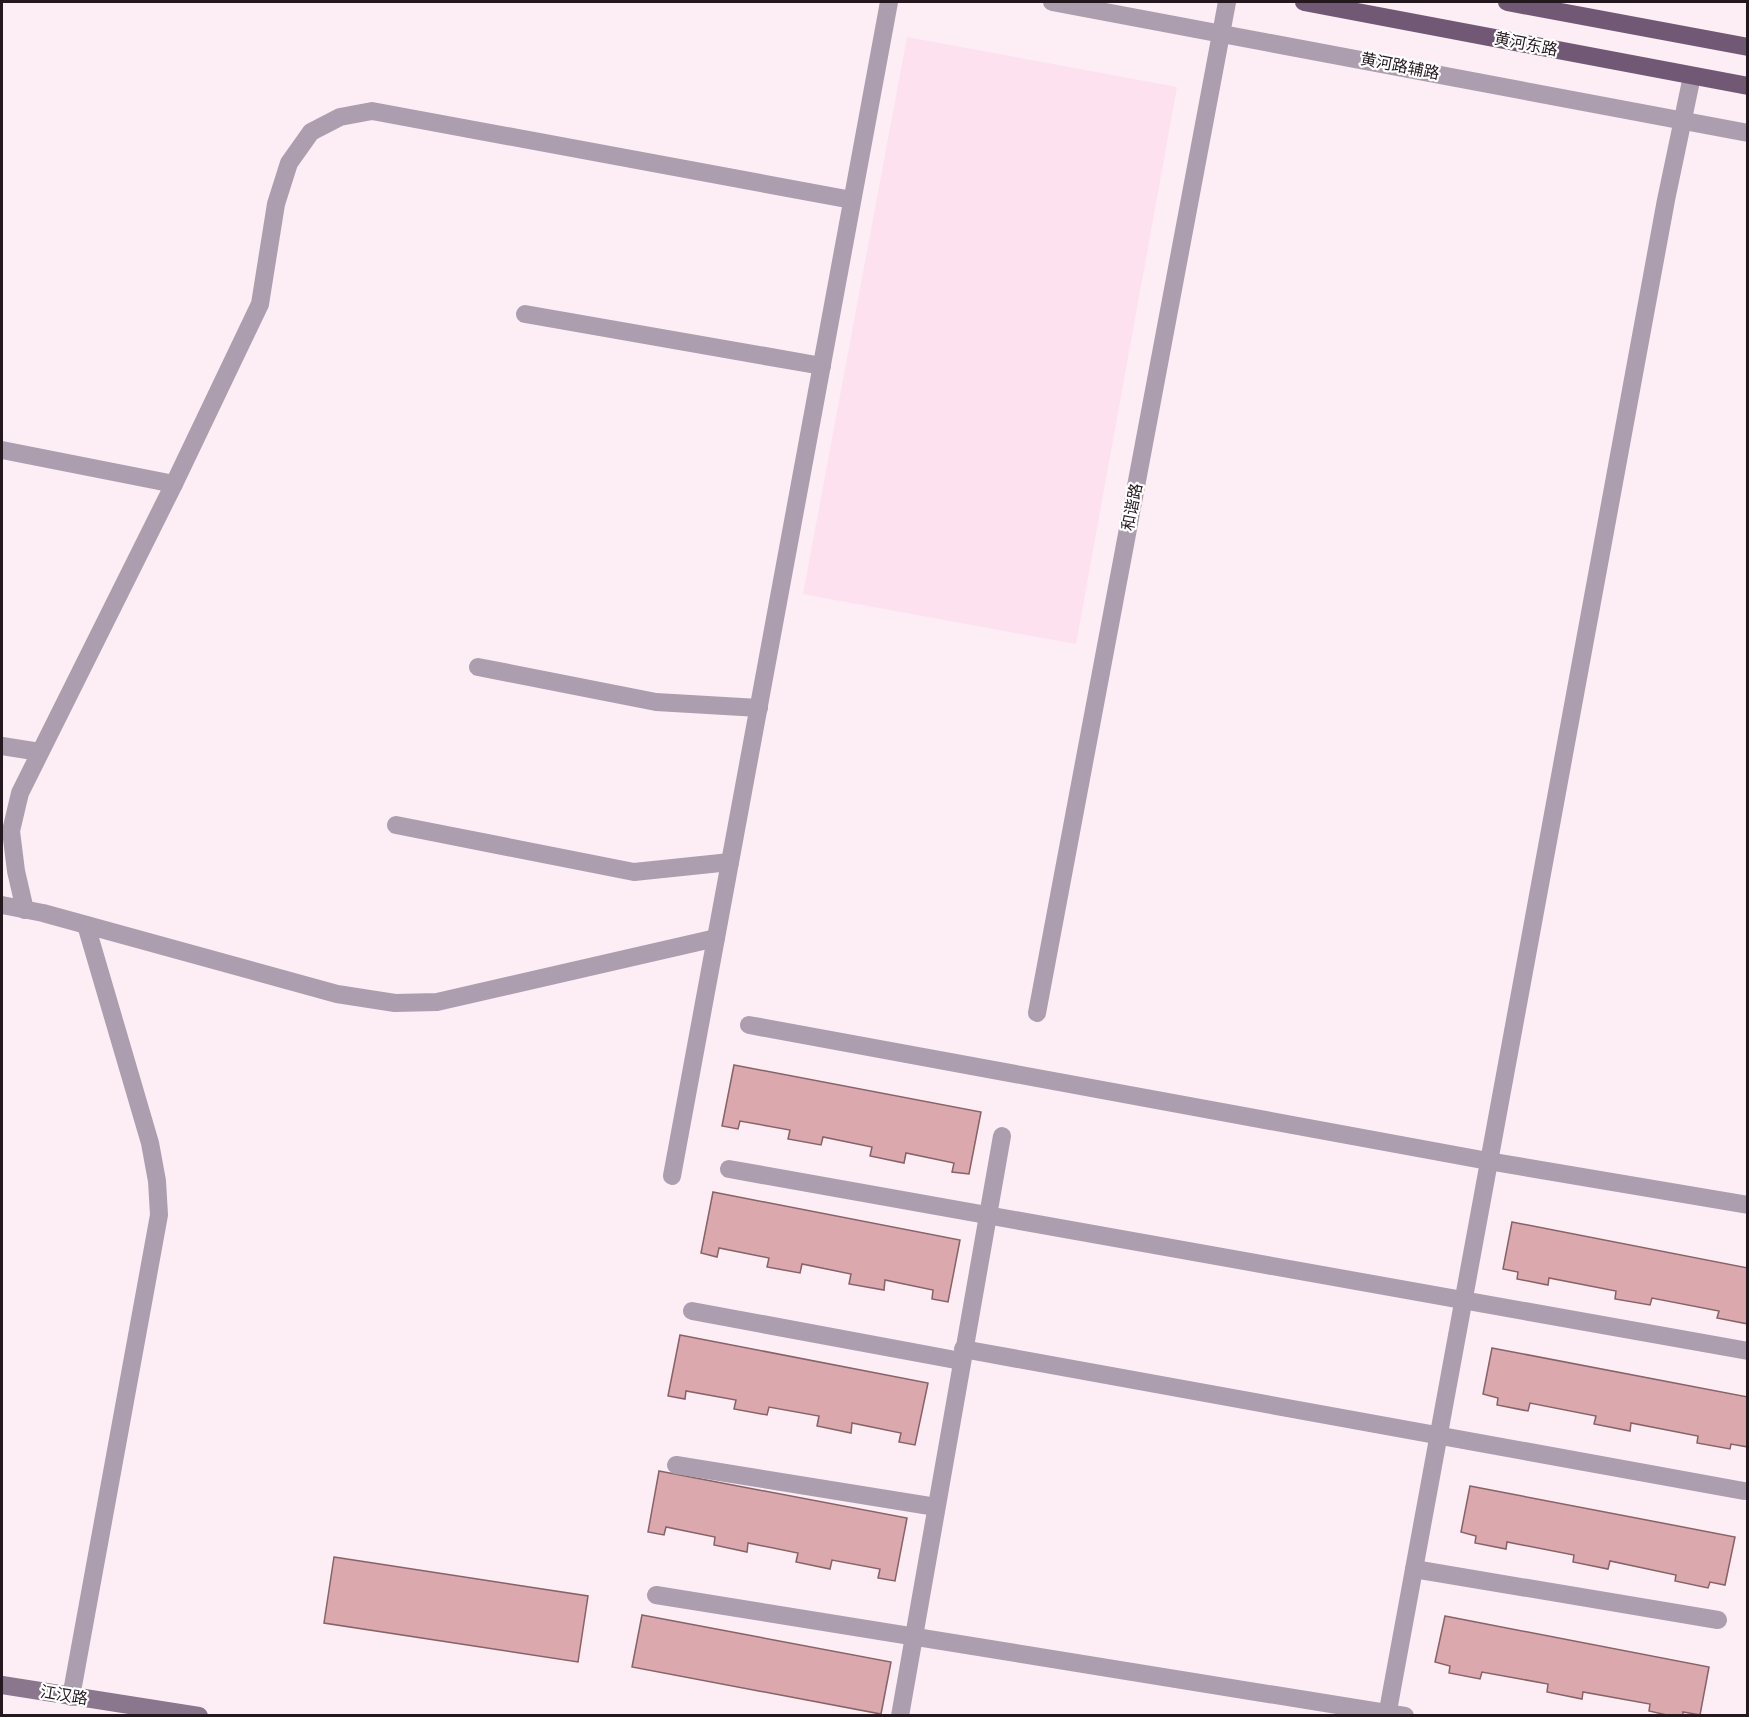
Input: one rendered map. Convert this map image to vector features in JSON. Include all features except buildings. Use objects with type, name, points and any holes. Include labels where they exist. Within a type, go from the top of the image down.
[{"type":"main road","name":"黄河东路","points":[[1304,2],[1748,86]]},
{"type":"main road","points":[[1507,2],[1748,47]]},
{"type":"street","points":[[672,1176],[889,2]]},
{"type":"street","name":"黄河路辅路","points":[[1052,2],[1748,133]]},
{"type":"street","name":"和谐路","points":[[1036,1013],[1227,2]]},
{"type":"street","points":[[656,1595],[1394,1715],[1414,1569],[1488,1161],[1664,212],[1692,76]]},
{"type":"street","points":[[25,910],[16,871],[11,831],[20,793],[174,484],[260,304],[276,204],[289,163],[312,132],[340,117],[372,111],[852,200]]},
{"type":"street","points":[[525,314],[822,366]]},
{"type":"street","points":[[2,450],[174,484]]},
{"type":"street","points":[[478,667],[656,702],[759,708]]},
{"type":"street","points":[[2,746],[40,752]]},
{"type":"street","points":[[396,825],[634,873],[730,862]]},
{"type":"street","points":[[2,905],[86,925],[337,994],[395,1003],[437,1002],[716,938]]},
{"type":"street","points":[[71,1697],[159,1215],[157,1181],[150,1143],[86,925]]},
{"type":"street","points":[[749,1024],[1488,1161],[1748,1205]]},
{"type":"street","points":[[900,1716],[1002,1136]]},
{"type":"street","points":[[729,1169],[1748,1351]]},
{"type":"street","points":[[692,1311],[1438,1436],[1744,1491]]},
{"type":"street","points":[[676,1465],[936,1507]]},
{"type":"street","points":[[1414,1569],[1718,1620]]},
{"type":"street","name":"江汉路","points":[[2,1685],[199,1716]]},
{"type":"shaded area","points":[[907,37],[1177,87],[1076,644],[803,594]]}]
